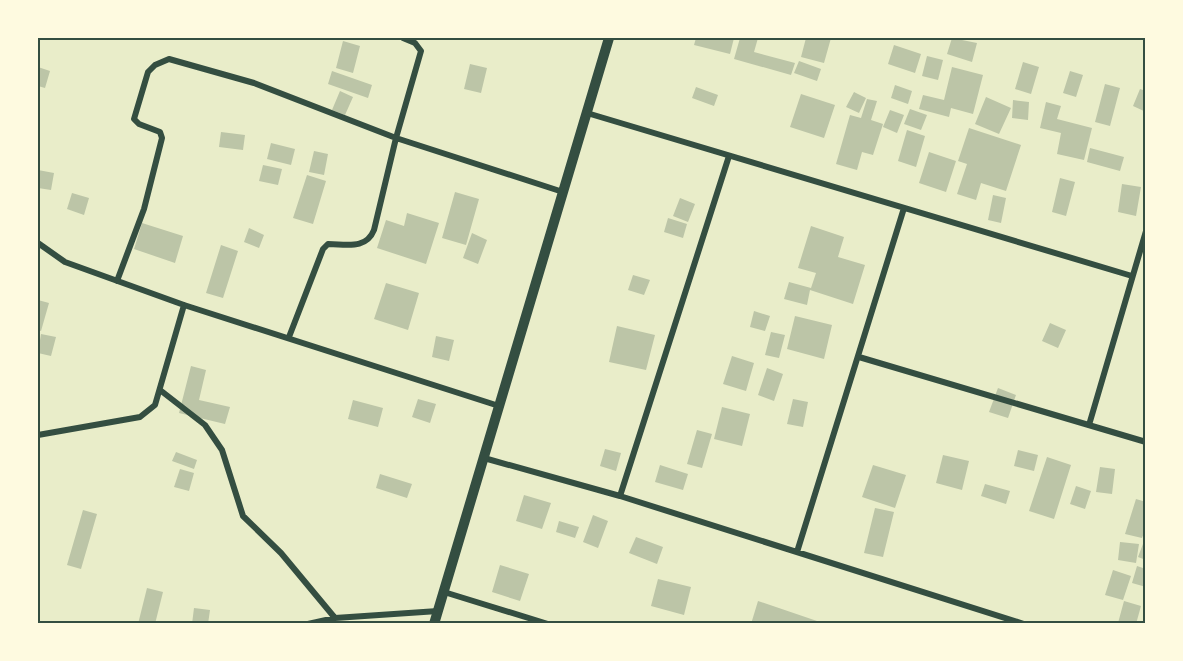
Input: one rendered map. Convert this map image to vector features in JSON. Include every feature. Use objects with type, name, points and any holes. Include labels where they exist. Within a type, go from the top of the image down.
[{"type":"street","points":[[289,337],[323,249],[328,244],[361,244],[370,240],[421,51],[415,43],[402,38]]},
{"type":"street","points":[[434,624],[609,38]]},
{"type":"street","points":[[117,280],[144,209],[162,138],[160,132],[139,124],[134,119],[148,72],[155,65],[169,59],[254,84],[396,138],[563,192]]},
{"type":"street","points":[[587,113],[1132,276]]},
{"type":"street","points":[[620,496],[729,156]]},
{"type":"street","points":[[797,552],[904,208]]},
{"type":"street","points":[[1089,425],[1146,231]]},
{"type":"street","points":[[38,243],[65,262],[184,305],[499,406]]},
{"type":"street","points":[[38,435],[140,417],[155,405],[184,305]]},
{"type":"street","points":[[859,357],[1146,442]]},
{"type":"street","points":[[160,390],[205,425],[222,450],[243,516],[280,553],[335,618]]},
{"type":"street","points":[[484,458],[620,496],[1024,624]]},
{"type":"street","points":[[444,592],[548,624]]},
{"type":"street","points":[[308,624],[335,618],[438,611]]},
{"type":"building","points":[[696,38],[734,38],[730,54],[694,45]]},
{"type":"building","points":[[740,38],[758,38],[754,52],[795,63],[791,75],[734,59]]},
{"type":"building","points":[[806,38],[831,38],[824,63],[801,57]]},
{"type":"building","points":[[952,38],[977,43],[972,62],[947,54]]},
{"type":"building","points":[[343,41],[360,46],[353,73],[336,68]]},
{"type":"building","points":[[894,45],[921,54],[915,73],[888,64]]},
{"type":"building","points":[[927,56],[943,60],[938,80],[922,76]]},
{"type":"building","points":[[799,61],[821,69],[817,81],[794,73]]},
{"type":"building","points":[[1023,62],[1039,67],[1031,94],[1015,89]]},
{"type":"building","points":[[470,64],[487,68],[481,93],[464,89]]},
{"type":"building","points":[[38,67],[50,71],[45,88],[38,86]]},
{"type":"building","points":[[952,67],[983,75],[973,114],[951,108],[949,117],[919,109],[923,95],[944,100]]},
{"type":"building","points":[[332,71],[372,85],[368,98],[328,84]]},
{"type":"building","points":[[1070,71],[1083,75],[1076,97],[1063,93]]},
{"type":"building","points":[[1105,84],[1120,88],[1110,126],[1095,122]]},
{"type":"building","points":[[895,85],[912,91],[908,104],[891,98]]},
{"type":"building","points":[[696,87],[718,95],[714,106],[692,98]]},
{"type":"building","points":[[1140,89],[1146,91],[1146,112],[1133,106]]},
{"type":"building","points":[[340,91],[353,97],[345,115],[332,110]]},
{"type":"building","points":[[854,92],[866,98],[859,113],[846,107]]},
{"type":"building","points":[[801,94],[835,105],[824,138],[790,127]]},
{"type":"building","points":[[986,97],[1011,108],[999,134],[975,124]]},
{"type":"building","points":[[867,99],[877,101],[871,120],[883,124],[873,155],[862,152],[857,170],[836,164],[850,115],[861,118]]},
{"type":"building","points":[[1013,100],[1029,102],[1028,120],[1012,118]]},
{"type":"building","points":[[1046,102],[1061,106],[1057,119],[1092,128],[1084,160],[1057,154],[1061,133],[1040,128]]},
{"type":"building","points":[[910,109],[927,115],[921,130],[904,124]]},
{"type":"building","points":[[890,110],[904,115],[897,133],[883,127]]},
{"type":"building","points":[[969,128],[1021,145],[1006,191],[981,183],[976,200],[957,194],[967,164],[958,161]]},
{"type":"building","points":[[907,130],[925,136],[916,167],[898,161]]},
{"type":"building","points":[[221,132],[245,135],[243,150],[219,147]]},
{"type":"building","points":[[271,143],[295,149],[291,165],[267,159]]},
{"type":"building","points":[[1090,148],[1124,157],[1120,171],[1087,162]]},
{"type":"building","points":[[314,151],[328,154],[324,175],[309,172]]},
{"type":"building","points":[[929,152],[956,161],[946,192],[919,183]]},
{"type":"building","points":[[263,165],[282,169],[278,185],[259,181]]},
{"type":"building","points":[[38,170],[54,173],[51,190],[38,188]]},
{"type":"building","points":[[307,175],[326,181],[313,224],[293,218]]},
{"type":"building","points":[[1060,178],[1075,182],[1066,216],[1052,212]]},
{"type":"building","points":[[1122,184],[1141,187],[1136,216],[1118,212]]},
{"type":"building","points":[[455,192],[479,199],[466,245],[442,238]]},
{"type":"building","points":[[72,193],[89,198],[84,215],[67,209]]},
{"type":"building","points":[[993,195],[1006,198],[1001,223],[988,220]]},
{"type":"building","points":[[680,198],[695,204],[688,222],[673,216]]},
{"type":"building","points":[[407,213],[439,223],[426,264],[377,248],[386,220],[404,226]]},
{"type":"building","points":[[668,218],[687,224],[683,238],[664,232]]},
{"type":"building","points":[[142,223],[183,236],[175,263],[134,249]]},
{"type":"building","points":[[811,226],[844,237],[838,257],[865,265],[853,304],[810,290],[807,305],[784,299],[789,282],[811,288],[816,273],[798,268]]},
{"type":"building","points":[[249,228],[264,235],[259,248],[244,242]]},
{"type":"building","points":[[472,233],[487,240],[478,264],[463,258]]},
{"type":"building","points":[[221,245],[238,251],[223,298],[206,293]]},
{"type":"building","points":[[633,275],[650,280],[644,295],[628,290]]},
{"type":"building","points":[[386,283],[419,293],[408,330],[374,319]]},
{"type":"building","points":[[38,300],[49,303],[41,331],[38,330]]},
{"type":"building","points":[[754,311],[770,316],[765,331],[750,327]]},
{"type":"building","points":[[795,316],[832,325],[824,359],[787,349]]},
{"type":"building","points":[[1050,323],[1066,330],[1058,348],[1042,341]]},
{"type":"building","points":[[617,326],[655,335],[646,370],[609,362]]},
{"type":"building","points":[[771,332],[785,335],[779,358],[765,355]]},
{"type":"building","points":[[41,334],[56,337],[51,356],[38,353]]},
{"type":"building","points":[[436,336],[454,340],[449,361],[432,357]]},
{"type":"building","points":[[732,356],[754,363],[746,391],[723,384]]},
{"type":"building","points":[[191,366],[206,370],[199,400],[230,407],[225,424],[179,413]]},
{"type":"building","points":[[767,368],[783,374],[774,401],[758,395]]},
{"type":"building","points":[[998,388],[1016,395],[1008,418],[989,412]]},
{"type":"building","points":[[418,399],[436,404],[430,423],[412,417]]},
{"type":"building","points":[[793,399],[808,402],[803,427],[787,424]]},
{"type":"building","points":[[353,400],[383,408],[378,427],[348,419]]},
{"type":"building","points":[[722,407],[750,414],[742,446],[714,439]]},
{"type":"building","points":[[697,430],[712,434],[702,468],[687,464]]},
{"type":"building","points":[[605,449],[621,453],[616,471],[600,466]]},
{"type":"building","points":[[1018,450],[1038,455],[1034,471],[1014,466]]},
{"type":"building","points":[[176,452],[197,460],[194,469],[172,461]]},
{"type":"building","points":[[943,455],[969,461],[962,490],[936,483]]},
{"type":"building","points":[[1047,457],[1071,465],[1054,519],[1029,511]]},
{"type":"building","points":[[660,465],[688,474],[683,490],[655,482]]},
{"type":"building","points":[[873,465],[906,475],[895,508],[862,497]]},
{"type":"building","points":[[1100,467],[1115,469],[1112,494],[1096,492]]},
{"type":"building","points":[[180,469],[194,473],[189,491],[174,487]]},
{"type":"building","points":[[380,474],[412,484],[407,498],[376,488]]},
{"type":"building","points":[[985,484],[1010,491],[1006,504],[981,496]]},
{"type":"building","points":[[1076,486],[1091,491],[1085,509],[1070,504]]},
{"type":"building","points":[[524,495],[551,503],[542,529],[516,521]]},
{"type":"building","points":[[1136,499],[1146,502],[1146,528],[1142,538],[1125,534]]},
{"type":"building","points":[[875,508],[894,512],[883,557],[864,553]]},
{"type":"building","points":[[83,510],[97,514],[81,569],[67,565]]},
{"type":"building","points":[[593,515],[608,521],[598,548],[583,542]]},
{"type":"building","points":[[559,521],[579,527],[575,538],[556,532]]},
{"type":"building","points":[[1146,536],[1146,560],[1138,557]]},
{"type":"building","points":[[636,537],[663,547],[657,564],[629,553]]},
{"type":"building","points":[[1120,542],[1139,544],[1136,563],[1118,560]]},
{"type":"building","points":[[500,565],[529,574],[520,601],[492,592]]},
{"type":"building","points":[[1137,566],[1146,569],[1146,587],[1132,583]]},
{"type":"building","points":[[1113,570],[1131,576],[1123,600],[1105,595]]},
{"type":"building","points":[[658,579],[691,587],[684,615],[651,606]]},
{"type":"building","points":[[147,588],[163,592],[155,624],[138,624]]},
{"type":"building","points":[[758,601],[817,621],[816,624],[751,624]]},
{"type":"building","points":[[1124,601],[1141,606],[1136,624],[1118,623]]},
{"type":"building","points":[[194,608],[210,610],[208,624],[192,624]]}]
